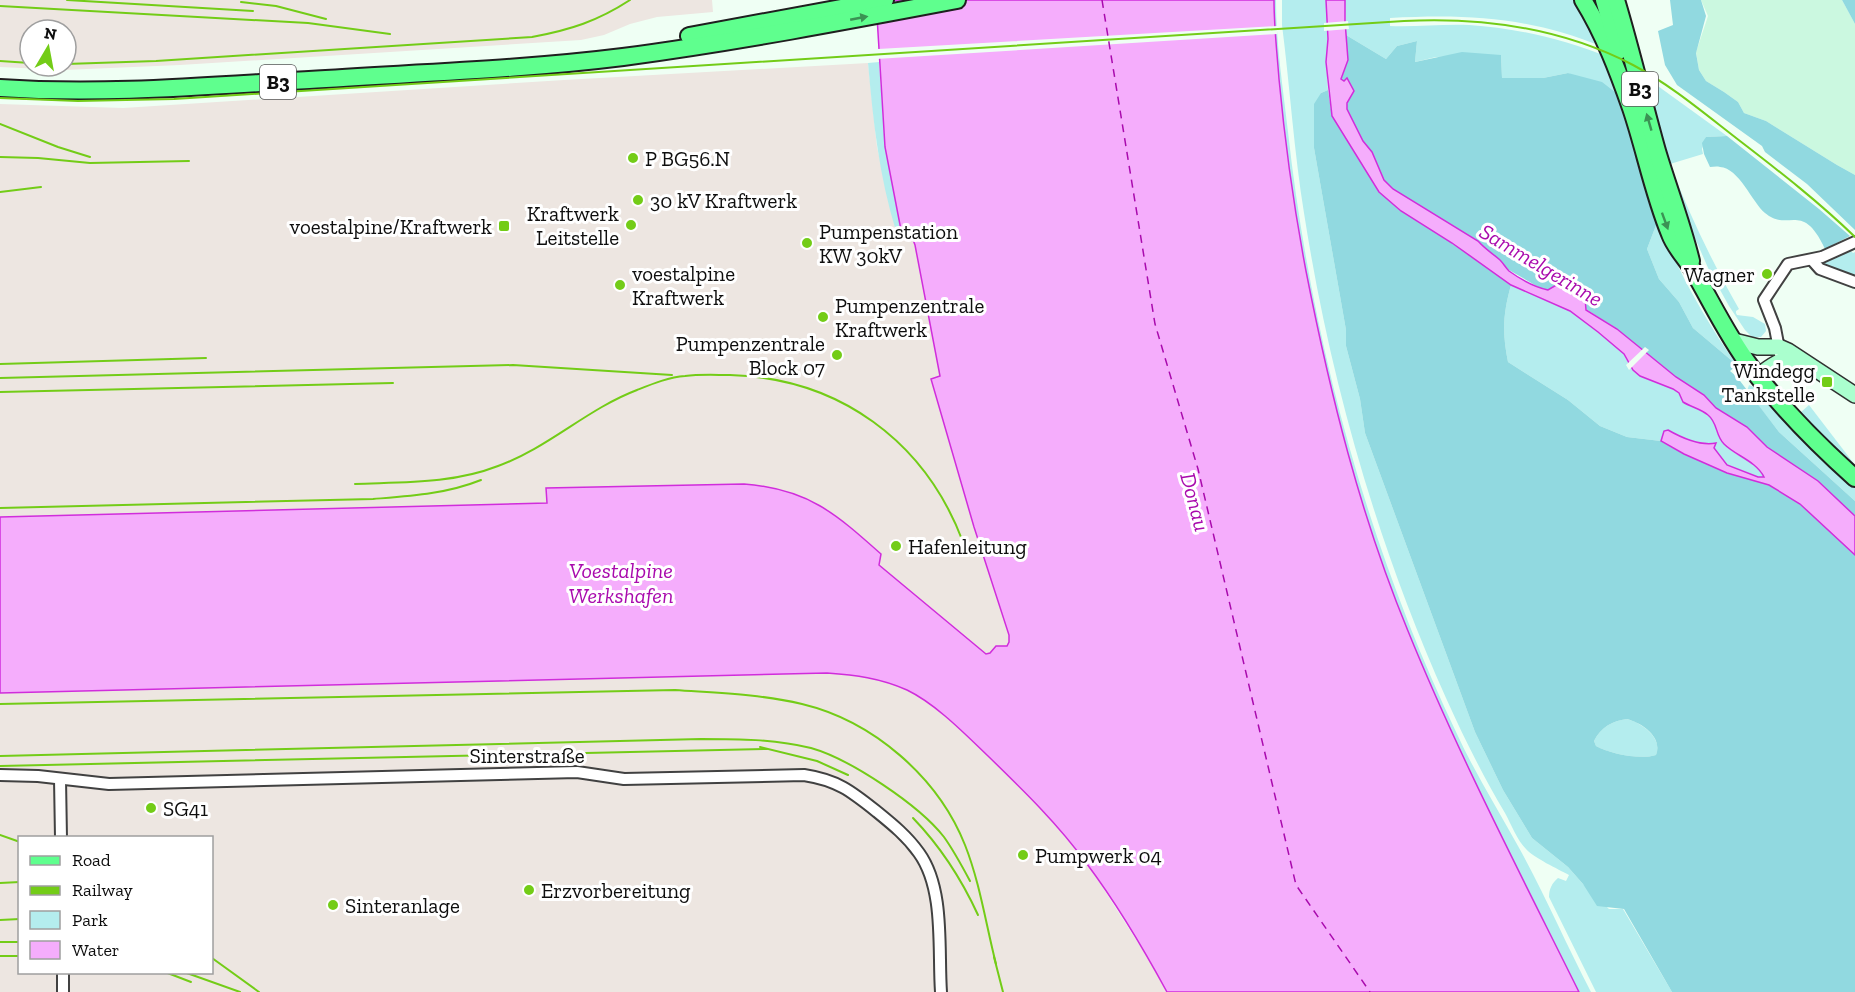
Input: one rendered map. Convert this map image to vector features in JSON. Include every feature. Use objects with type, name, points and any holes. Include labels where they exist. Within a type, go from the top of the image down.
[{"type":"main road","name":"B3","points":[[0,88],[70,91],[159,89],[526,66],[623,57],[736,40],[885,0]]},
{"type":"main road","name":"B3","points":[[0,78],[71,81],[147,80],[523,56],[620,47],[957,0]]},
{"type":"main road","name":"B3","points":[[1583,0],[1606,43],[1631,108],[1656,194],[1673,241],[1694,270],[1704,291],[1753,370],[1797,422],[1855,478]]},
{"type":"main road","name":"B3","points":[[1604,0],[1628,83],[1631,108]]},
{"type":"main road","name":"B3","points":[[1616,0],[1656,147],[1673,204],[1686,237],[1694,270]]},
{"type":"street","points":[[1779,346],[1765,304],[1765,297],[1788,264],[1822,257],[1855,242]]},
{"type":"street","points":[[1812,260],[1820,269],[1855,282]]},
{"type":"street","points":[[1734,341],[1758,347],[1779,346],[1855,395]]},
{"type":"street","points":[[1753,370],[1770,351],[1779,346]]},
{"type":"street","name":"Sinterstraße","points":[[0,775],[38,776],[109,784],[577,772],[624,779],[804,775],[823,777],[851,791],[898,829],[921,855],[928,869],[937,900],[942,988]]},
{"type":"street","points":[[60,779],[61,836]]},
{"type":"street","points":[[63,974],[63,992]]},
{"type":"shaded area","points":[[0,0],[712,0],[713,12],[657,17],[630,24],[604,35],[581,40],[78,69],[78,18],[18,18],[18,68],[0,67]]},
{"type":"shaded area","points":[[1670,0],[1701,0],[1706,16],[1696,53],[1699,70],[1706,81],[1738,102],[1744,113],[1766,121],[1855,175],[1855,230],[1807,184],[1765,152],[1762,146],[1677,85],[1665,65],[1658,31],[1673,25]]},
{"type":"shaded area","points":[[1842,0],[1855,0],[1855,24]]},
{"type":"shaded area","points":[[1346,35],[1386,59],[1397,46],[1417,41],[1415,62],[1462,52],[1501,55],[1502,78],[1543,78],[1568,73],[1602,82],[1620,96],[1658,220],[1647,249],[1659,279],[1679,302],[1693,328],[1737,365],[1730,371],[1779,432],[1855,501],[1855,516],[1818,481],[1767,447],[1747,427],[1716,408],[1704,395],[1676,377],[1617,329],[1586,309],[1578,296],[1558,284],[1548,290],[1540,288],[1509,270],[1478,241],[1393,189],[1384,180],[1372,152],[1363,141],[1347,109],[1347,104],[1354,91],[1347,79],[1341,80],[1348,60]]},
{"type":"shaded area","points":[[868,63],[877,147],[896,230],[910,232],[915,245],[940,377],[931,379],[1010,639],[1007,646],[996,646],[988,756],[1042,810],[1087,863],[1167,992],[0,992],[0,104],[123,108]]},
{"type":"shaded area","points":[[1328,90],[1332,116],[1379,192],[1401,211],[1452,243],[1511,285],[1504,323],[1508,362],[1568,400],[1600,426],[1627,437],[1661,441],[1727,473],[1769,485],[1800,504],[1855,555],[1855,992],[1672,992],[1624,909],[1597,906],[1583,884],[1568,867],[1532,838],[1503,790],[1475,732],[1365,433],[1360,399],[1346,346],[1346,330],[1314,148],[1314,104],[1321,93]],"holes":[[[1627,719],[1645,727],[1654,737],[1657,742],[1656,755],[1642,757],[1626,755],[1596,746],[1594,741],[1600,732],[1612,723]]]},
{"type":"shaded area","points":[[1727,136],[1850,236],[1825,249],[1817,234],[1802,221],[1781,220],[1765,213],[1733,173],[1720,167],[1710,167],[1702,143],[1706,137]]},
{"type":"green space","points":[[1274,0],[1276,0],[1278,50],[1298,210],[1311,287],[1347,440],[1370,515],[1425,663],[1457,734],[1528,864],[1591,992],[1579,992],[1490,813],[1427,677],[1375,543],[1336,408],[1306,271],[1284,127]]},
{"type":"green space","points":[[1282,0],[1326,0],[1328,90],[1321,93],[1314,148],[1346,330],[1346,346],[1360,399],[1365,433],[1475,732],[1503,790],[1532,838],[1568,867],[1609,909],[1623,909],[1672,992],[1596,992],[1549,897],[1550,889],[1556,880],[1558,878],[1566,881],[1569,875],[1535,856],[1520,841],[1481,771],[1421,640],[1398,581],[1359,460],[1327,338],[1301,190],[1282,25]]},
{"type":"green space","points":[[1345,0],[1579,0],[1603,47],[1550,29],[1499,20],[1446,17],[1390,18],[1390,26],[1487,26],[1540,35],[1574,45],[1608,57],[1620,96],[1568,73],[1543,78],[1502,78],[1501,55],[1436,57],[1415,62],[1417,41],[1397,46],[1386,59],[1346,35]]},
{"type":"green space","points":[[1701,0],[1842,0],[1855,24],[1855,175],[1766,121],[1744,113],[1738,102],[1706,81],[1699,70],[1696,52],[1708,16]]},
{"type":"green space","points":[[879,62],[885,147],[901,230],[896,231],[881,169],[870,84],[868,63]]},
{"type":"green space","points":[[1644,76],[1727,136],[1706,137],[1702,149],[1703,154],[1671,164]]},
{"type":"green space","points":[[1675,176],[1702,238],[1739,309],[1736,311],[1737,315],[1753,317],[1765,324],[1766,331],[1761,337],[1752,337],[1745,330],[1709,270],[1691,229]]},
{"type":"green space","points":[[1658,220],[1693,295],[1737,365],[1693,328],[1679,302],[1659,279],[1647,249]]},
{"type":"green space","points":[[1851,251],[1855,252],[1855,279],[1823,265],[1826,262]]},
{"type":"green space","points":[[1511,285],[1570,310],[1624,354],[1640,376],[1673,389],[1679,393],[1683,402],[1708,415],[1719,437],[1726,445],[1755,466],[1764,477],[1758,478],[1727,465],[1713,448],[1715,445],[1713,443],[1663,435],[1661,441],[1627,437],[1600,426],[1568,400],[1508,362],[1504,323]]},
{"type":"green space","points":[[1749,385],[1756,388],[1797,434],[1855,487],[1855,501],[1779,432],[1747,391]]},
{"type":"green space","points":[[1809,405],[1855,465],[1855,469],[1800,413]]},
{"type":"green space","points":[[1627,719],[1650,732],[1657,743],[1656,755],[1642,757],[1626,755],[1596,746],[1594,741],[1604,728],[1616,721]]},
{"type":"water","points":[[876,0],[1274,0],[1284,127],[1302,247],[1325,362],[1361,498],[1391,587],[1427,677],[1490,813],[1579,992],[1167,992],[1109,895],[1076,849],[1040,808],[970,738],[929,703],[907,690],[867,678],[827,673],[0,693],[0,517],[547,503],[546,488],[744,484],[786,491],[819,506],[849,526],[881,554],[879,565],[986,654],[996,646],[1007,646],[1009,635],[974,527],[931,379],[940,376],[915,245],[910,232],[901,230],[885,147]]},
{"type":"water","points":[[1326,0],[1345,0],[1348,60],[1341,79],[1344,81],[1347,78],[1354,91],[1347,103],[1347,109],[1363,141],[1372,152],[1384,180],[1393,189],[1478,241],[1518,277],[1548,290],[1558,284],[1572,294],[1585,297],[1586,310],[1617,329],[1676,377],[1704,395],[1716,408],[1747,427],[1767,447],[1818,481],[1855,516],[1855,555],[1800,504],[1769,485],[1727,473],[1661,441],[1664,431],[1668,430],[1692,441],[1716,443],[1714,448],[1727,465],[1758,477],[1764,477],[1756,467],[1724,444],[1708,415],[1683,402],[1679,393],[1673,389],[1640,376],[1633,370],[1624,354],[1570,311],[1511,285],[1452,243],[1401,211],[1379,192],[1332,116],[1326,62],[1328,39]]},
{"type":"pier","points":[[1348,21],[1349,29],[1324,31],[1324,23]]},
{"type":"pier","points":[[1277,26],[1277,34],[876,59],[875,51],[878,49]]},
{"type":"pier","points":[[1645,347],[1649,350],[1629,370],[1626,365]]},
{"type":"ferry route","points":[[1102,0],[1155,324],[1198,469],[1296,885],[1370,992]]},
{"type":"railway","points":[[67,0],[253,11]]},
{"type":"railway","points":[[78,64],[156,61],[532,37],[583,24],[607,14],[630,0]]},
{"type":"railway","points":[[241,2],[276,6],[326,19]]},
{"type":"railway","points":[[0,6],[308,23],[390,34]]},
{"type":"railway","points":[[0,98],[78,101],[174,99],[1404,21],[1492,23],[1578,42],[1633,65],[1701,110],[1799,187],[1855,237]]},
{"type":"railway","points":[[0,61],[18,62]]},
{"type":"railway","points":[[0,124],[90,157]]},
{"type":"railway","points":[[0,157],[90,163],[189,161]]},
{"type":"railway","points":[[0,192],[41,187]]},
{"type":"railway","points":[[0,364],[206,358]]},
{"type":"railway","points":[[0,378],[513,365],[672,375]]},
{"type":"railway","points":[[355,484],[427,481],[481,472],[534,449],[601,407],[649,385],[679,377],[730,375],[770,379],[807,388],[842,403],[873,422],[901,446],[926,474],[947,506],[963,542]]},
{"type":"railway","points":[[0,392],[393,383]]},
{"type":"railway","points":[[0,508],[373,499],[441,491],[481,480]]},
{"type":"railway","points":[[0,704],[675,690],[754,696],[802,704],[828,712],[878,738],[900,755],[938,797],[953,820],[970,859],[996,964]]},
{"type":"railway","points":[[0,756],[701,739],[770,741],[811,748],[827,754],[883,785],[933,824],[955,853],[970,881]]},
{"type":"railway","points":[[760,747],[817,761],[848,775]]},
{"type":"railway","points":[[0,766],[767,749]]},
{"type":"railway","points":[[913,818],[950,864],[978,915]]},
{"type":"railway","points":[[0,835],[18,841]]},
{"type":"railway","points":[[0,883],[18,882]]},
{"type":"railway","points":[[0,920],[18,919]]},
{"type":"railway","points":[[0,942],[18,942]]},
{"type":"railway","points":[[0,956],[18,956]]},
{"type":"railway","points":[[994,957],[1003,992]]},
{"type":"railway","points":[[213,959],[259,992]]},
{"type":"railway","points":[[170,974],[191,982]]},
{"type":"railway","points":[[190,974],[240,992]]},
{"type":"place","name":"P BG56.N","points":[[633,158]]},
{"type":"place","name":"30 kV Kraftwerk","points":[[638,200]]},
{"type":"place","name":"Kraftwerk Leitstelle","points":[[631,225]]},
{"type":"place","name":"voestalpine/Kraftwerk","points":[[504,226]]},
{"type":"place","name":"Pumpenstation KW 30kV","points":[[807,243]]},
{"type":"place","name":"Wagner","points":[[1767,274]]},
{"type":"place","name":"voestalpine Kraftwerk","points":[[620,285]]},
{"type":"place","name":"Pumpenzentrale Kraftwerk","points":[[823,317]]},
{"type":"place","name":"Pumpenzentrale Block 07","points":[[837,355]]},
{"type":"place","name":"Windegg Tankstelle","points":[[1827,382]]},
{"type":"place","name":"Hafenleitung","points":[[896,546]]},
{"type":"place","name":"SG41","points":[[151,808]]},
{"type":"place","name":"Pumpwerk 04","points":[[1023,855]]},
{"type":"place","name":"Erzvorbereitung","points":[[529,890]]},
{"type":"place","name":"Sinteranlage","points":[[333,905]]},
{"type":"water label","name":"Sammelgerinne","points":[[1541,265]]},
{"type":"water label","name":"Donau","points":[[1195,502]]},
{"type":"water label","name":"Voestalpine Werkshafen","points":[[621,582]]}]
